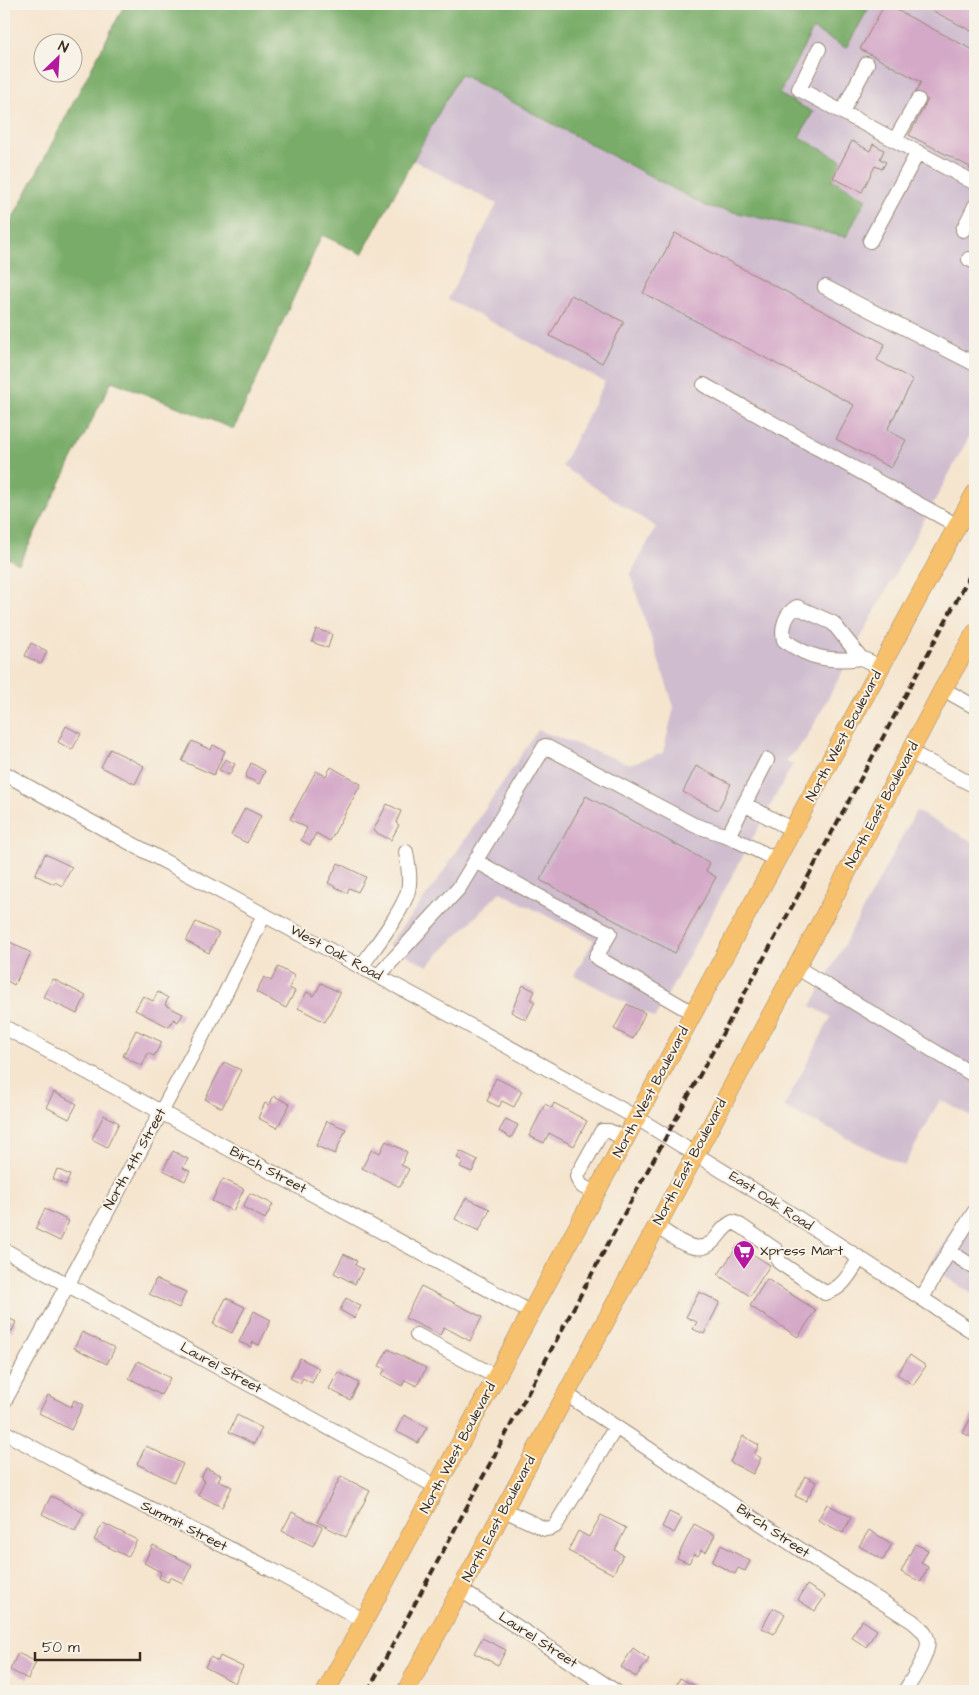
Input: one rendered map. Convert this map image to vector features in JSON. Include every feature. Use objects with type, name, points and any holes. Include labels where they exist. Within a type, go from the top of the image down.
[{"type":"main road","name":"North West Boulevard","points":[[326,1691],[975,493]]},
{"type":"main road","name":"North East Boulevard","points":[[406,1691],[975,633]]},
{"type":"street","points":[[819,49],[798,89],[975,183]]},
{"type":"street","points":[[842,112],[867,64]]},
{"type":"street","points":[[895,140],[918,100]]},
{"type":"street","points":[[870,241],[918,152]]},
{"type":"street","points":[[963,230],[975,206]]},
{"type":"street","points":[[825,287],[975,364]]},
{"type":"street","points":[[704,385],[958,526]]},
{"type":"street","points":[[861,658],[822,659],[796,648],[784,640],[782,629],[791,610],[797,607],[833,623],[861,658],[881,667]]},
{"type":"street","points":[[944,689],[975,707]]},
{"type":"street","points":[[378,976],[459,888],[545,746],[694,825],[728,836],[777,860]]},
{"type":"street","points":[[910,752],[975,786]]},
{"type":"street","points":[[728,836],[768,760]]},
{"type":"street","name":"West Oak Road","points":[[4,773],[90,822],[378,976],[667,1135]]},
{"type":"street","points":[[744,804],[793,830]]},
{"type":"street","points":[[361,967],[400,907],[408,890],[409,871],[406,852]]},
{"type":"street","points":[[476,861],[610,933],[596,957],[693,1013]]},
{"type":"street","name":"North 4th Street","points":[[4,1402],[225,994],[264,915]]},
{"type":"street","points":[[796,967],[975,1076]]},
{"type":"street","name":"Birch Street","points":[[4,1027],[532,1313]]},
{"type":"street","points":[[597,1192],[584,1188],[579,1184],[577,1176],[596,1139],[602,1131],[609,1131],[626,1139]]},
{"type":"street","name":"East Oak Road","points":[[667,1135],[975,1332]]},
{"type":"street","points":[[922,1298],[975,1211]]},
{"type":"street","points":[[656,1226],[692,1248],[701,1249],[712,1243],[724,1226],[733,1222],[776,1250],[779,1262],[825,1293],[834,1291],[842,1286],[860,1258]]},
{"type":"street","name":"Laurel Street","points":[[4,1250],[437,1487]]},
{"type":"street","points":[[949,1251],[975,1268]]},
{"type":"street","points":[[417,1335],[497,1377]]},
{"type":"street","name":"Birch Street","points":[[566,1394],[923,1630],[928,1639],[927,1652],[905,1691]]},
{"type":"street","points":[[504,1510],[545,1529],[555,1526],[616,1427]]},
{"type":"street","name":"Summit Street","points":[[4,1432],[87,1477],[272,1570],[364,1621]]},
{"type":"street","name":"Laurel Street","points":[[461,1590],[615,1691]]},
{"type":"shaded area","points":[[871,4],[975,4],[975,426],[806,739],[786,761],[793,764],[655,1018],[574,975],[594,940],[500,892],[427,966],[388,945],[433,887],[538,730],[630,764],[663,753],[674,707],[630,575],[656,527],[562,466],[605,382],[448,299],[497,204],[413,160],[460,74],[706,206],[832,179],[843,161],[799,137],[812,111],[779,94],[813,29],[846,48]]},
{"type":"shaded area","points":[[916,811],[975,843],[975,1118],[940,1100],[904,1166],[784,1107],[831,1017],[811,1006]]},
{"type":"shaded area","points":[[975,1195],[975,1296],[929,1266]]},
{"type":"green space","points":[[125,4],[871,4],[846,48],[813,29],[779,94],[813,112],[799,137],[843,161],[832,179],[866,199],[846,237],[706,206],[460,74],[362,254],[322,235],[234,429],[112,381],[19,564],[4,556],[4,235]]},
{"type":"building","points":[[885,4],[975,51],[975,172],[969,169],[970,167],[909,135],[928,100],[915,94],[921,82],[860,49]]},
{"type":"building","points":[[920,4],[975,4],[975,33]]},
{"type":"building","points":[[852,141],[870,151],[873,144],[884,150],[880,159],[886,162],[882,169],[875,166],[862,192],[833,178]]},
{"type":"building","points":[[675,233],[885,344],[877,360],[913,380],[887,430],[906,440],[891,468],[836,439],[854,405],[643,293]]},
{"type":"building","points":[[571,295],[624,322],[602,363],[550,336]]},
{"type":"building","points":[[316,629],[332,634],[328,648],[312,642]]},
{"type":"building","points":[[31,643],[47,651],[41,664],[25,656]]},
{"type":"building","points":[[66,726],[81,734],[72,750],[58,742]]},
{"type":"building","points":[[192,741],[211,750],[213,745],[225,751],[214,775],[182,761]]},
{"type":"building","points":[[110,749],[144,766],[135,784],[101,767]]},
{"type":"building","points":[[225,759],[235,764],[229,775],[219,770]]},
{"type":"building","points":[[251,763],[265,771],[259,784],[245,777]]},
{"type":"building","points":[[696,766],[731,784],[718,810],[683,792]]},
{"type":"building","points":[[331,767],[361,784],[330,841],[316,833],[310,845],[301,840],[307,828],[290,819],[316,771],[326,776]]},
{"type":"building","points":[[586,796],[710,863],[706,871],[716,877],[675,953],[540,880]]},
{"type":"building","points":[[387,804],[401,811],[396,823],[399,825],[391,840],[373,831]]},
{"type":"building","points":[[245,808],[261,816],[247,843],[231,835]]},
{"type":"building","points":[[45,854],[72,867],[62,886],[35,875]]},
{"type":"building","points":[[338,863],[366,877],[358,892],[349,888],[347,893],[328,883]]},
{"type":"building","points":[[196,922],[219,933],[209,953],[186,941]]},
{"type":"building","points":[[10,942],[31,953],[14,985],[4,979],[4,955]]},
{"type":"building","points":[[278,967],[295,976],[289,988],[295,991],[286,1008],[256,992],[264,977],[271,981]]},
{"type":"building","points":[[53,979],[86,996],[77,1014],[43,997]]},
{"type":"building","points":[[321,983],[340,993],[325,1022],[298,1008],[307,992],[314,996]]},
{"type":"building","points":[[523,985],[535,991],[531,1000],[535,1002],[526,1020],[511,1012]]},
{"type":"building","points":[[158,992],[168,998],[165,1005],[183,1014],[178,1022],[173,1019],[169,1027],[135,1010],[143,996],[153,1001]]},
{"type":"building","points":[[627,1004],[645,1013],[633,1039],[614,1029]]},
{"type":"building","points":[[136,1030],[162,1042],[154,1056],[148,1053],[142,1066],[123,1056]]},
{"type":"building","points":[[224,1062],[241,1070],[222,1108],[205,1099]]},
{"type":"building","points":[[496,1078],[522,1091],[514,1107],[502,1101],[499,1107],[487,1101]]},
{"type":"building","points":[[54,1092],[77,1104],[69,1119],[46,1107]]},
{"type":"building","points":[[274,1096],[290,1104],[277,1128],[258,1118],[265,1103],[269,1105]]},
{"type":"building","points":[[554,1103],[587,1121],[574,1146],[549,1133],[544,1143],[529,1136],[545,1104],[552,1108]]},
{"type":"building","points":[[104,1115],[119,1123],[107,1147],[92,1139]]},
{"type":"building","points":[[506,1119],[518,1125],[511,1138],[499,1131]]},
{"type":"building","points":[[327,1121],[346,1129],[335,1154],[316,1146]]},
{"type":"building","points":[[386,1141],[407,1152],[401,1165],[409,1169],[400,1187],[362,1168],[372,1149],[380,1153]]},
{"type":"building","points":[[173,1151],[188,1159],[183,1168],[190,1171],[185,1181],[163,1170]]},
{"type":"building","points":[[460,1151],[478,1160],[472,1172],[460,1167],[463,1161],[457,1158]]},
{"type":"building","points":[[57,1169],[70,1175],[66,1185],[53,1179]]},
{"type":"building","points":[[223,1179],[244,1189],[233,1211],[212,1201]]},
{"type":"building","points":[[250,1193],[273,1204],[265,1219],[243,1207]]},
{"type":"building","points":[[466,1198],[490,1209],[479,1231],[455,1219]]},
{"type":"building","points":[[45,1209],[69,1221],[60,1241],[35,1229]]},
{"type":"building","name":"Xpress Mart","points":[[738,1245],[770,1265],[750,1296],[718,1275]]},
{"type":"building","points":[[344,1254],[357,1261],[355,1265],[363,1269],[355,1284],[334,1273]]},
{"type":"building","points":[[156,1279],[186,1292],[179,1308],[149,1294]]},
{"type":"building","points":[[767,1279],[816,1310],[798,1337],[750,1306]]},
{"type":"building","points":[[421,1286],[482,1317],[470,1341],[444,1327],[440,1335],[405,1318]]},
{"type":"building","points":[[699,1292],[720,1302],[704,1334],[693,1329],[697,1322],[686,1317]]},
{"type":"building","points":[[226,1298],[245,1307],[232,1333],[213,1324]]},
{"type":"building","points":[[346,1298],[361,1306],[354,1318],[340,1310]]},
{"type":"building","points":[[254,1311],[271,1320],[259,1345],[253,1342],[251,1347],[239,1342]]},
{"type":"building","points":[[4,1316],[16,1322],[12,1331],[4,1327]]},
{"type":"building","points":[[82,1332],[115,1348],[107,1364],[74,1348]]},
{"type":"building","points":[[388,1349],[426,1368],[417,1386],[405,1380],[402,1386],[382,1375],[385,1369],[379,1366]]},
{"type":"building","points":[[910,1355],[926,1366],[913,1385],[897,1374]]},
{"type":"building","points":[[300,1358],[319,1368],[312,1383],[303,1378],[300,1383],[290,1378]]},
{"type":"building","points":[[138,1361],[170,1378],[161,1395],[129,1378]]},
{"type":"building","points":[[338,1372],[359,1383],[350,1400],[329,1389]]},
{"type":"building","points":[[48,1395],[71,1407],[74,1400],[83,1405],[71,1430],[39,1413]]},
{"type":"building","points":[[975,1410],[975,1439],[963,1433]]},
{"type":"building","points":[[237,1415],[262,1428],[254,1444],[229,1432]]},
{"type":"building","points":[[404,1415],[427,1427],[418,1443],[396,1431]]},
{"type":"building","points":[[743,1436],[759,1445],[754,1454],[761,1458],[753,1474],[730,1462]]},
{"type":"building","points":[[146,1446],[183,1464],[174,1482],[137,1464]]},
{"type":"building","points":[[206,1468],[221,1475],[218,1481],[232,1487],[222,1507],[198,1495],[205,1481],[201,1479]]},
{"type":"building","points":[[341,1476],[370,1491],[346,1537],[317,1522]]},
{"type":"building","points":[[805,1476],[816,1482],[806,1501],[795,1496]]},
{"type":"building","points":[[51,1496],[84,1513],[75,1531],[42,1514]]},
{"type":"building","points":[[827,1504],[851,1517],[843,1533],[818,1520]]},
{"type":"building","points":[[292,1512],[322,1527],[313,1546],[282,1531]]},
{"type":"building","points":[[669,1512],[682,1518],[674,1533],[662,1527]]},
{"type":"building","points":[[601,1515],[626,1528],[615,1550],[623,1555],[613,1574],[568,1551],[578,1531],[589,1537]]},
{"type":"building","points":[[103,1523],[137,1540],[128,1557],[94,1540]]},
{"type":"building","points":[[694,1524],[715,1535],[706,1552],[701,1550],[698,1556],[694,1554],[689,1563],[677,1558]]},
{"type":"building","points":[[869,1530],[892,1544],[883,1560],[859,1546]]},
{"type":"building","points":[[915,1544],[928,1550],[921,1563],[928,1567],[921,1582],[901,1572]]},
{"type":"building","points":[[153,1545],[192,1565],[183,1583],[170,1577],[168,1582],[159,1578],[161,1572],[144,1563]]},
{"type":"building","points":[[721,1545],[750,1561],[745,1571],[738,1568],[735,1574],[712,1562]]},
{"type":"building","points":[[807,1585],[825,1596],[815,1611],[798,1600]]},
{"type":"building","points":[[773,1608],[785,1614],[774,1634],[762,1628]]},
{"type":"building","points":[[862,1620],[877,1630],[866,1647],[851,1637]]},
{"type":"building","points":[[482,1638],[506,1650],[498,1665],[474,1653]]},
{"type":"building","points":[[633,1648],[649,1659],[636,1677],[621,1667]]},
{"type":"building","points":[[18,1653],[36,1662],[28,1679],[10,1670]]},
{"type":"building","points":[[220,1656],[243,1667],[235,1683],[205,1667],[210,1657],[218,1661]]},
{"type":"building","points":[[680,1678],[705,1691],[673,1691]]},
{"type":"railway","points":[[368,1691],[975,566]]},
{"type":"place","name":"Xpress Mart","points":[[744,1270]]}]
